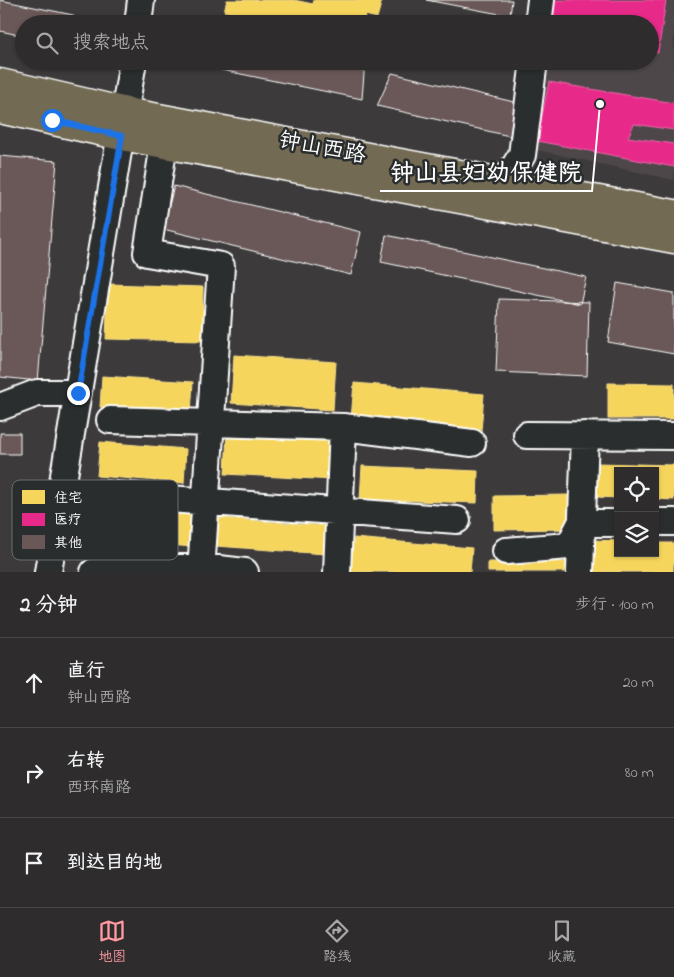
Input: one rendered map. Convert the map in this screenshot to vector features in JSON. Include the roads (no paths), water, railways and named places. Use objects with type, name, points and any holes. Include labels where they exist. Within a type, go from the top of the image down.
[{"type":"main road","name":"钟山西路","points":[[0,83],[124,124],[164,144],[503,195],[674,214]]},
{"type":"main road","name":"钟山西路","points":[[0,109],[124,124],[503,195],[674,239]]},
{"type":"street","points":[[139,15],[141,0]]},
{"type":"street","points":[[539,15],[541,0]]},
{"type":"street","points":[[63,480],[132,70]]},
{"type":"street","points":[[503,195],[522,155],[532,70]]},
{"type":"street","points":[[164,144],[147,253],[221,266],[201,570]]},
{"type":"street","points":[[0,407],[37,393],[78,393]]},
{"type":"street","points":[[110,420],[344,427],[472,443]]},
{"type":"street","points":[[336,572],[344,427]]},
{"type":"street","points":[[527,435],[674,436]]},
{"type":"street","points":[[580,572],[585,435]]},
{"type":"street","points":[[178,500],[457,520]]},
{"type":"street","points":[[659,522],[674,522]]},
{"type":"street","points":[[581,523],[614,523]]},
{"type":"street","points":[[506,551],[569,546],[581,523]]},
{"type":"street","points":[[94,572],[201,570],[245,572]]},
{"type":"place","name":"钟山县妇幼保健院","points":[[600,104]]}]
